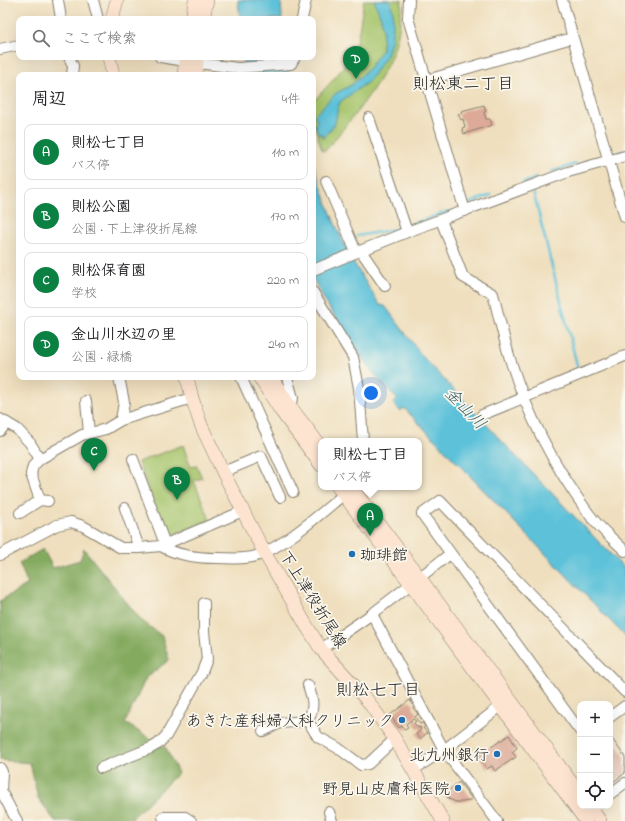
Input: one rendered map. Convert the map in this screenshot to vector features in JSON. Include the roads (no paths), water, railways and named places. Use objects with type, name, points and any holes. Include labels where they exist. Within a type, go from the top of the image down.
[{"type":"street","points":[[58,0],[61,16]]},
{"type":"street","points":[[93,0],[97,16]]},
{"type":"street","points":[[113,16],[117,0]]},
{"type":"street","points":[[192,16],[195,0]]},
{"type":"street","points":[[204,16],[207,0]]},
{"type":"street","points":[[303,16],[306,0]]},
{"type":"street","points":[[409,0],[408,18],[464,211]]},
{"type":"street","points":[[562,0],[625,217]]},
{"type":"street","points":[[427,80],[572,38]]},
{"type":"street","points":[[0,49],[16,46]]},
{"type":"street","points":[[70,60],[72,72]]},
{"type":"street","points":[[109,60],[112,72]]},
{"type":"street","points":[[176,60],[238,68],[292,61]]},
{"type":"street","points":[[186,72],[192,63]]},
{"type":"street","points":[[369,118],[405,227]]},
{"type":"street","points":[[316,269],[357,252],[405,227],[441,220],[607,156],[625,156]]},
{"type":"street","points":[[326,181],[357,252],[385,286]]},
{"type":"street","points":[[441,220],[463,277],[493,294],[511,362],[524,397],[542,438],[557,465],[590,515],[625,551]]},
{"type":"street","points":[[316,297],[353,357],[359,388],[363,438]]},
{"type":"street","points":[[482,415],[625,356]]},
{"type":"street","points":[[120,380],[124,402],[121,420]]},
{"type":"street","name":"下上津役折尾線","points":[[188,380],[192,398],[202,425],[223,472],[264,552],[306,625],[322,649],[367,700],[395,739],[443,821]]},
{"type":"street","points":[[242,380],[293,492]]},
{"type":"street","points":[[245,387],[258,380]]},
{"type":"street","points":[[265,380],[281,411],[318,461]]},
{"type":"street","points":[[266,380],[289,405],[318,443]]},
{"type":"street","points":[[288,380],[293,398],[289,405]]},
{"type":"street","points":[[20,513],[44,501],[31,474],[33,466],[40,459],[82,436],[106,429],[121,420],[192,398]]},
{"type":"street","points":[[86,401],[89,433]]},
{"type":"street","points":[[2,425],[17,429],[30,443],[40,459]]},
{"type":"street","points":[[223,472],[261,456],[280,496]]},
{"type":"street","points":[[133,459],[163,545],[172,552],[197,557],[240,558],[255,556],[264,552],[290,538],[344,490]]},
{"type":"street","points":[[346,490],[577,790]]},
{"type":"street","points":[[577,727],[422,514],[440,501],[625,692]]},
{"type":"street","points":[[125,508],[139,548]]},
{"type":"street","points":[[0,555],[58,525],[71,522],[83,526],[121,548],[139,548],[163,545],[243,512]]},
{"type":"street","points":[[322,649],[372,614],[450,554]]},
{"type":"street","points":[[415,580],[502,706],[586,813],[600,821]]},
{"type":"street","points":[[101,768],[151,748],[158,744],[166,736],[207,659],[204,632],[204,603]]},
{"type":"street","points":[[372,614],[444,750],[497,821]]},
{"type":"street","points":[[308,685],[313,703],[313,711],[308,721]]},
{"type":"street","points":[[413,770],[444,750],[502,706]]},
{"type":"street","points":[[613,715],[625,706]]},
{"type":"street","points":[[308,721],[318,737],[338,748],[361,765],[368,764],[395,739]]},
{"type":"street","points":[[263,731],[280,723],[308,721]]},
{"type":"street","points":[[0,768],[2,772],[1,791],[17,821]]},
{"type":"street","points":[[613,792],[625,783]]},
{"type":"street","points":[[163,817],[185,817],[191,821]]},
{"type":"water","points":[[238,0],[281,0],[282,16],[240,16]]},
{"type":"water","points":[[374,0],[390,0],[393,12],[393,28],[387,55],[368,82],[341,101],[338,107],[335,124],[323,138],[321,133],[319,135],[316,127],[316,114],[335,94],[353,84],[369,68],[382,50],[383,30],[381,18]]},
{"type":"water","points":[[243,60],[286,60],[288,72],[245,72]]},
{"type":"water","name":"金山川","points":[[316,170],[330,210],[346,248],[380,305],[385,306],[423,357],[625,569],[625,636],[404,408],[400,411],[393,403],[397,399],[369,368],[326,303],[316,285]]},
{"type":"waterway","points":[[610,155],[625,151]]},
{"type":"waterway","points":[[584,162],[605,156]]},
{"type":"waterway","points":[[551,172],[576,164]]},
{"type":"waterway","points":[[523,183],[537,178]]},
{"type":"waterway","points":[[533,191],[578,369]]},
{"type":"waterway","points":[[467,204],[491,195]]},
{"type":"waterway","points":[[407,226],[449,211]]},
{"type":"waterway","points":[[357,236],[402,228]]},
{"type":"place","name":"金山川水辺の里","points":[[356,79]]},
{"type":"place","name":"則松保育園","points":[[94,471]]},
{"type":"place","name":"則松公園","points":[[177,500]]},
{"type":"place","name":"則松七丁目","points":[[370,536]]},
{"type":"place","name":"珈琲館","points":[[352,554]]},
{"type":"place","name":"あきた産科婦人科クリニック","points":[[402,720]]},
{"type":"place","name":"北九州銀行","points":[[497,754]]},
{"type":"place","name":"野見山皮膚科医院","points":[[458,788]]},
{"type":"district","name":"則松東二丁目","points":[[463,83]]},
{"type":"district","name":"則松七丁目","points":[[378,689]]}]
